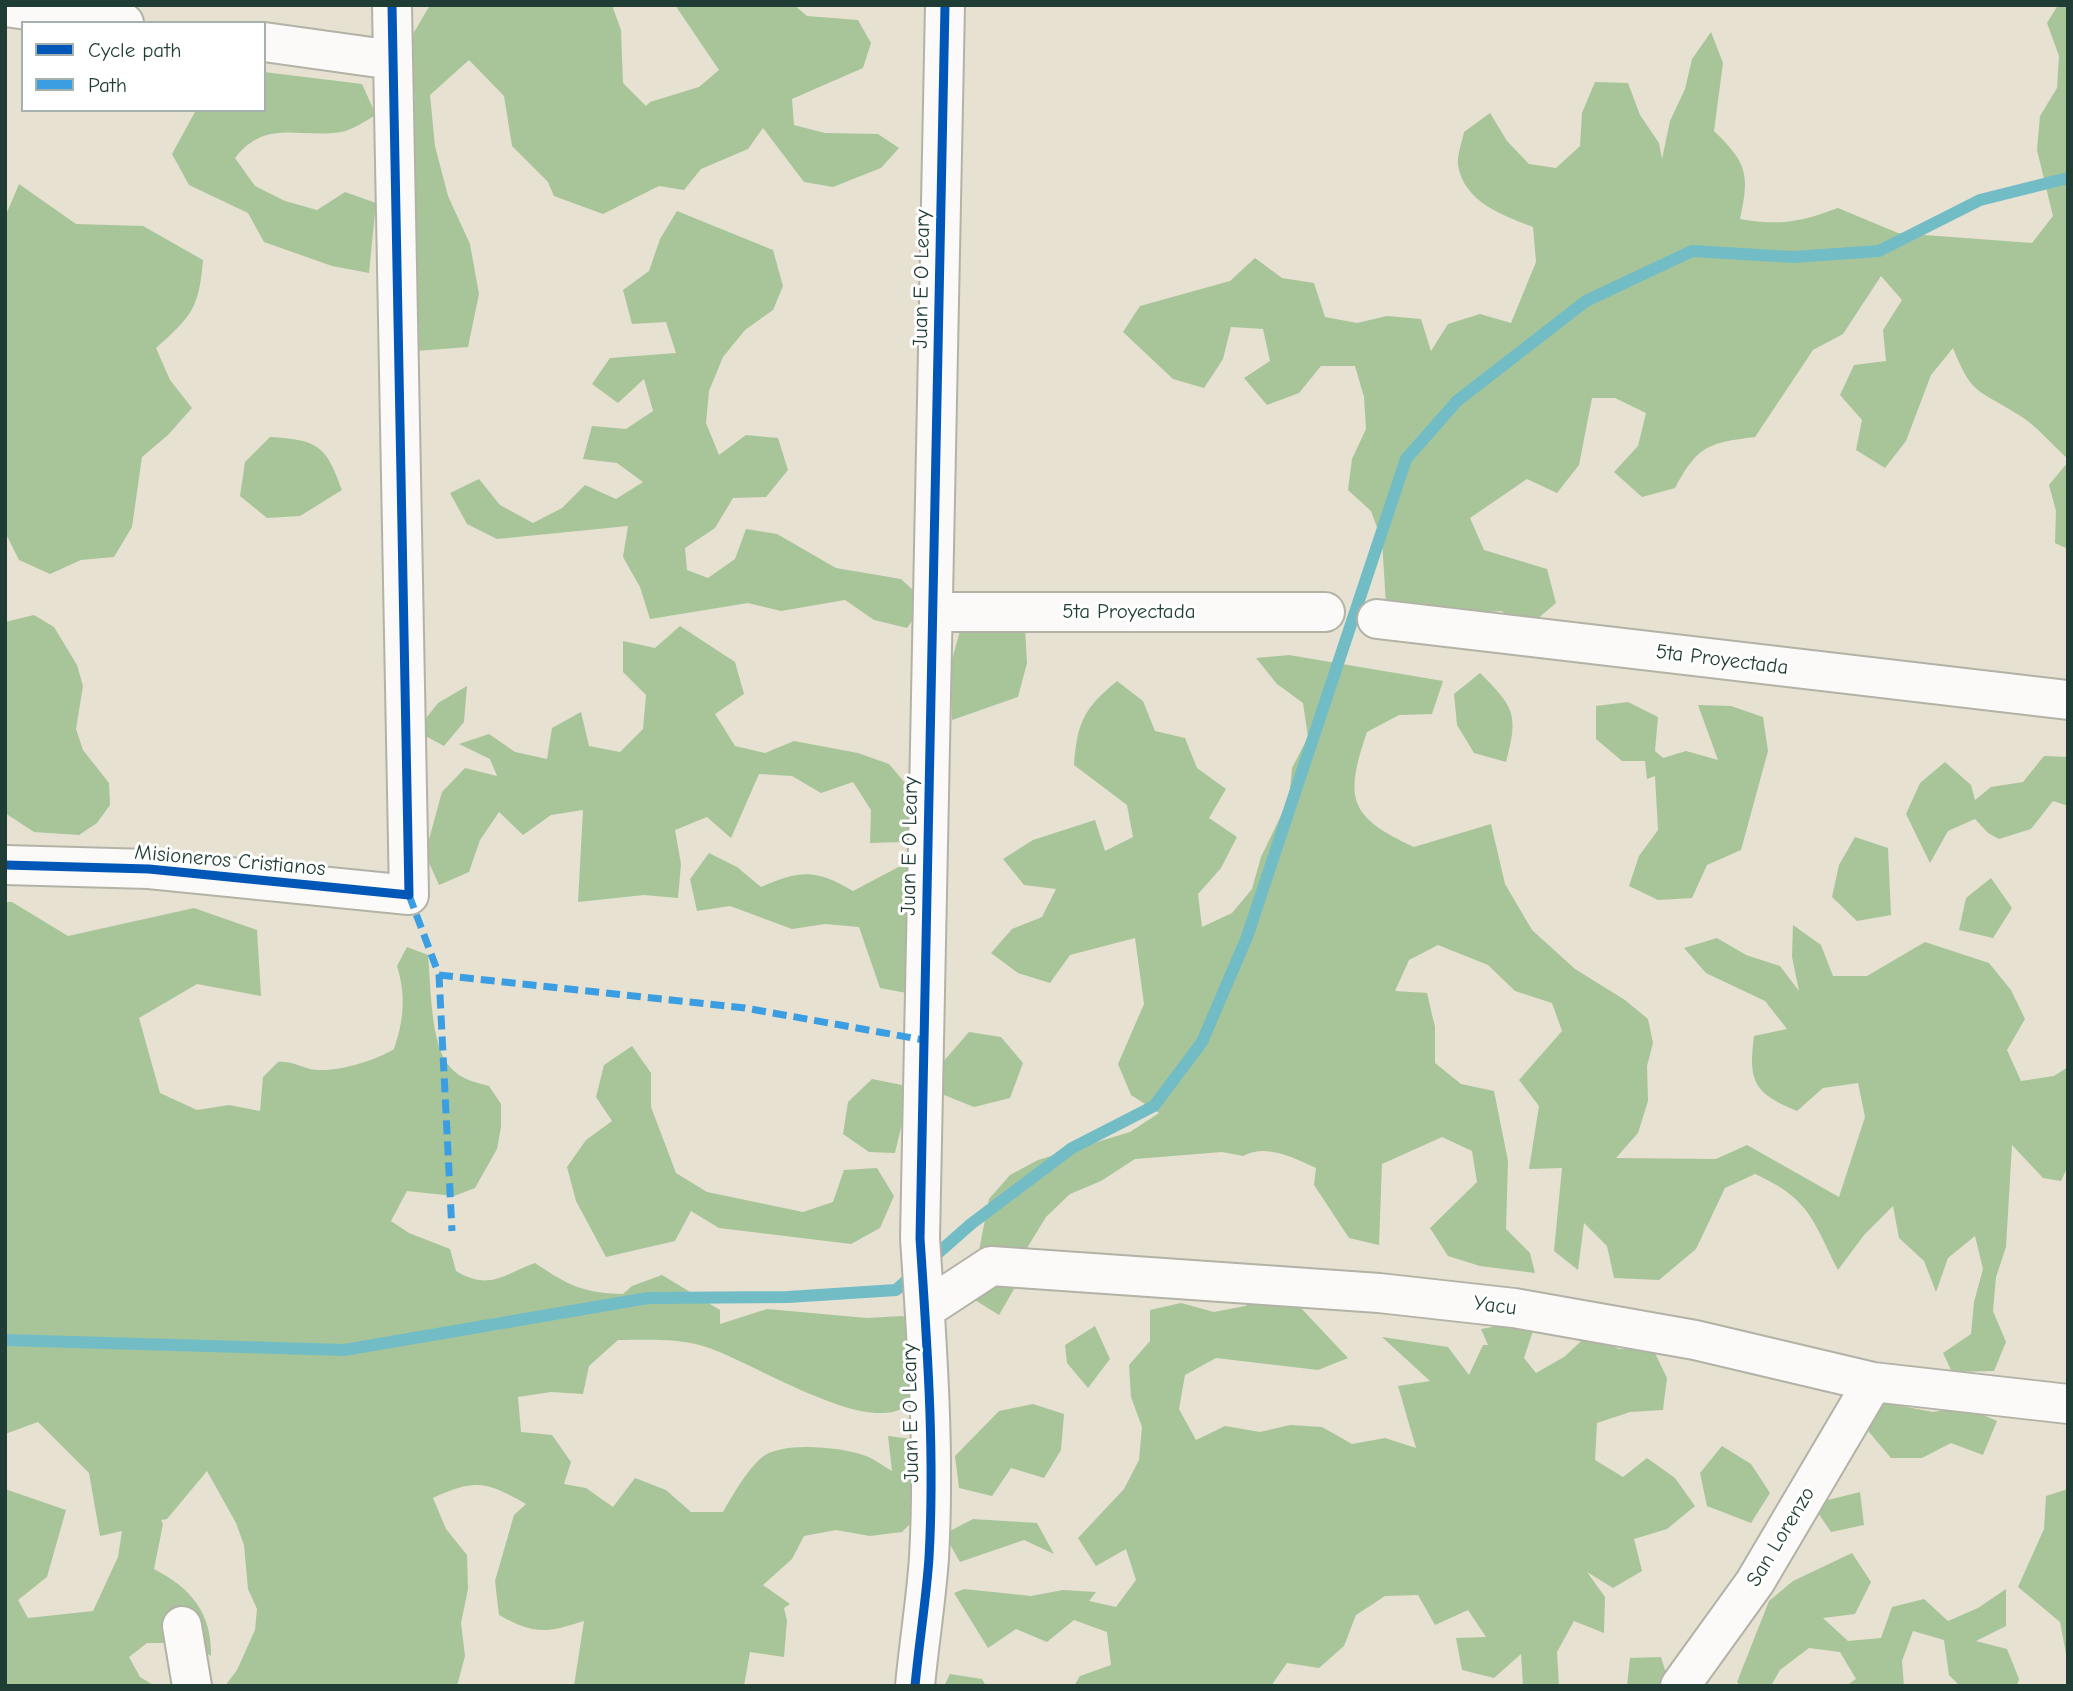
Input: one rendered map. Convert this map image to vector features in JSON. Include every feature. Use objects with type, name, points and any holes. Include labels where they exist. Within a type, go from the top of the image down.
[{"type":"street","points":[[266,42],[393,60],[392,5]]},
{"type":"street","name":"Juan E O Leary","points":[[915,1686],[929,1559],[930,1424],[920,1237],[945,5]]},
{"type":"street","points":[[5,7],[109,21]]},
{"type":"street","name":"Misioneros Cristianos","points":[[5,865],[149,869],[409,895],[393,60]]},
{"type":"street","name":"5ta Proyectada","points":[[933,612],[1325,612]]},
{"type":"street","name":"5ta Proyectada","points":[[1377,619],[2068,700]]},
{"type":"street","name":"Yacu","points":[[925,1299],[991,1266],[1379,1293],[1514,1308],[1669,1335],[1873,1382],[2068,1404]]},
{"type":"street","name":"San Lorenzo","points":[[1680,1686],[1755,1582],[1873,1382]]},
{"type":"street","points":[[182,1626],[192,1686]]},
{"type":"green space","points":[[430,5],[612,5],[621,30],[623,83],[646,106],[650,102],[699,87],[719,70],[675,5],[794,5],[807,16],[858,20],[871,43],[863,68],[792,99],[794,125],[825,133],[878,134],[899,148],[881,168],[833,187],[804,182],[763,128],[748,149],[701,169],[684,190],[659,186],[603,214],[554,196],[548,182],[512,146],[504,96],[469,60],[430,95],[435,146],[448,196],[470,244],[479,294],[468,347],[416,351],[405,148],[415,97],[406,46]]},
{"type":"green space","points":[[2058,5],[2068,5],[2068,459],[2026,419],[1978,390],[1966,375],[1953,348],[1931,375],[1906,441],[1885,468],[1856,450],[1862,420],[1840,395],[1854,365],[1886,361],[1883,330],[1902,300],[1881,276],[1843,334],[1813,350],[1755,437],[1725,442],[1706,449],[1690,463],[1675,488],[1642,497],[1614,472],[1638,446],[1646,413],[1615,398],[1592,398],[1579,465],[1557,493],[1527,479],[1470,518],[1484,550],[1547,569],[1556,603],[1529,626],[1501,611],[1469,614],[1386,604],[1382,541],[1371,511],[1348,490],[1352,459],[1366,429],[1364,397],[1355,366],[1321,366],[1299,393],[1267,405],[1244,378],[1270,361],[1263,329],[1231,327],[1223,359],[1204,388],[1173,379],[1123,332],[1140,306],[1230,281],[1255,258],[1282,278],[1314,283],[1325,317],[1357,323],[1387,316],[1421,319],[1431,351],[1448,324],[1480,314],[1511,323],[1536,262],[1533,227],[1497,212],[1468,189],[1458,165],[1464,132],[1490,113],[1507,141],[1529,164],[1556,168],[1580,146],[1582,113],[1595,82],[1628,83],[1640,115],[1659,143],[1662,159],[1670,121],[1685,89],[1692,59],[1711,32],[1723,63],[1714,131],[1733,152],[1743,170],[1745,191],[1740,219],[1790,221],[1813,217],[1838,208],[1898,233],[2032,243],[2053,216],[2037,150],[2040,116],[2057,88],[2059,56],[2047,23]]},
{"type":"green space","points":[[266,72],[362,84],[376,115],[341,132],[271,134],[247,146],[235,158],[255,186],[285,201],[317,210],[345,192],[376,203],[369,273],[332,266],[264,242],[248,213],[189,185],[172,154],[195,112],[266,112]]},
{"type":"green space","points":[[19,184],[76,224],[143,226],[203,260],[199,290],[191,310],[178,328],[156,348],[170,380],[192,408],[168,435],[142,457],[132,527],[114,557],[81,560],[50,574],[19,560],[5,532],[5,217]]},
{"type":"green space","points":[[677,211],[773,250],[783,286],[773,310],[745,330],[723,357],[709,391],[706,423],[719,455],[746,435],[778,438],[788,470],[766,497],[733,498],[715,528],[685,548],[687,570],[708,578],[735,559],[746,529],[777,534],[836,568],[901,579],[926,602],[907,628],[874,620],[845,600],[781,611],[748,603],[650,619],[640,587],[623,557],[628,526],[497,539],[467,524],[450,493],[479,479],[500,505],[533,523],[562,508],[585,485],[616,499],[643,482],[617,463],[583,459],[592,426],[626,429],[653,411],[644,379],[618,403],[592,384],[610,358],[676,353],[666,322],[632,324],[623,290],[649,271],[660,239]]},
{"type":"green space","points":[[270,437],[299,440],[318,448],[331,463],[342,490],[300,516],[267,518],[240,496],[245,462]]},
{"type":"green space","points":[[2068,462],[2068,549],[2055,543],[2056,511],[2049,485]]},
{"type":"green space","points":[[34,615],[54,627],[77,665],[83,686],[76,729],[83,750],[109,783],[110,805],[97,823],[79,835],[34,832],[5,813],[5,622]]},
{"type":"green space","points":[[680,626],[735,662],[744,694],[715,714],[735,746],[765,753],[794,741],[858,753],[889,764],[912,791],[930,823],[902,842],[870,843],[871,810],[853,782],[821,793],[792,776],[759,774],[731,838],[707,817],[675,830],[681,864],[678,898],[644,895],[578,902],[583,810],[551,815],[523,835],[499,812],[480,840],[469,872],[439,885],[425,854],[442,792],[465,768],[497,776],[490,759],[459,744],[489,734],[515,752],[547,759],[552,728],[581,712],[589,746],[620,752],[643,729],[646,695],[623,672],[623,641],[655,648]]},
{"type":"green space","points":[[1025,627],[1027,663],[1018,697],[952,720],[951,663],[960,631]]},
{"type":"green space","points":[[1289,655],[1443,681],[1432,714],[1399,715],[1367,732],[1356,774],[1358,803],[1364,815],[1376,826],[1414,847],[1491,824],[1505,884],[1532,930],[1575,969],[1625,1000],[1648,1019],[1653,1043],[1647,1066],[1648,1101],[1638,1133],[1616,1158],[1716,1159],[1747,1145],[1839,1197],[1865,1117],[1858,1083],[1823,1088],[1797,1111],[1763,1091],[1757,1084],[1752,1065],[1754,1036],[1787,1029],[1765,1001],[1706,973],[1684,948],[1717,938],[1746,955],[1780,966],[1799,991],[1792,957],[1793,925],[1821,945],[1833,976],[1867,976],[1925,942],[1989,963],[2011,990],[2025,1019],[2007,1050],[2021,1081],[2054,1076],[2068,1067],[2068,1166],[2061,1181],[2043,1178],[2012,1145],[2006,1247],[1996,1277],[1993,1311],[2006,1342],[1994,1371],[1952,1372],[1943,1353],[1971,1334],[1974,1302],[1983,1269],[1975,1236],[1948,1258],[1936,1292],[1924,1261],[1899,1238],[1893,1206],[1864,1235],[1838,1270],[1815,1224],[1799,1202],[1788,1192],[1755,1174],[1725,1188],[1696,1249],[1659,1280],[1614,1278],[1607,1246],[1584,1223],[1578,1270],[1554,1251],[1562,1168],[1529,1169],[1539,1106],[1519,1080],[1562,1031],[1552,1003],[1515,991],[1488,965],[1438,945],[1409,960],[1395,991],[1427,993],[1435,1027],[1435,1063],[1461,1084],[1494,1091],[1508,1161],[1506,1229],[1530,1253],[1535,1273],[1480,1266],[1448,1256],[1430,1228],[1477,1182],[1472,1151],[1442,1137],[1382,1164],[1379,1245],[1349,1238],[1314,1185],[1316,1168],[1289,1156],[1261,1151],[1243,1156],[1222,1152],[1135,1159],[1101,1181],[1070,1194],[1046,1217],[1027,1248],[1018,1282],[999,1315],[970,1297],[989,1199],[1010,1175],[1038,1160],[1130,1132],[1159,1113],[1131,1095],[1118,1064],[1144,1004],[1135,938],[1070,955],[1050,983],[1018,973],[991,953],[1012,929],[1042,917],[1056,889],[1024,885],[1003,859],[1033,840],[1095,820],[1105,851],[1133,837],[1127,805],[1074,765],[1077,738],[1084,717],[1117,681],[1143,701],[1155,731],[1185,738],[1197,768],[1226,789],[1209,818],[1237,837],[1221,868],[1198,894],[1202,927],[1232,913],[1252,889],[1261,857],[1289,799],[1292,768],[1308,737],[1303,703],[1277,684],[1256,658]]},
{"type":"green space","points":[[1480,673],[1500,694],[1511,712],[1512,733],[1506,762],[1474,753],[1457,725],[1454,694]]},
{"type":"green space","points":[[467,686],[464,722],[444,746],[416,731],[438,703]]},
{"type":"green space","points":[[1628,702],[1658,717],[1655,751],[1663,758],[1686,751],[1718,760],[1698,705],[1731,706],[1763,717],[1768,751],[1741,850],[1707,865],[1692,898],[1658,900],[1629,886],[1639,856],[1658,830],[1655,776],[1647,779],[1645,761],[1622,761],[1596,739],[1596,706]]},
{"type":"green space","points":[[2044,756],[2068,757],[2068,806],[2053,801],[2031,829],[1999,839],[1988,833],[1975,819],[1948,831],[1930,863],[1906,814],[1920,783],[1945,762],[1971,785],[1975,800],[1991,787],[2023,782]]},
{"type":"green space","points":[[1855,837],[1888,848],[1891,915],[1857,921],[1832,897],[1839,865]]},
{"type":"green space","points":[[709,853],[737,867],[761,887],[787,877],[808,874],[828,879],[853,891],[910,861],[912,994],[880,988],[859,927],[825,924],[792,929],[730,906],[697,911],[690,879]]},
{"type":"green space","points":[[1991,878],[2012,908],[1993,938],[1959,930],[1966,898]]},
{"type":"green space","points":[[5,902],[12,902],[68,936],[194,908],[257,930],[261,996],[197,984],[139,1018],[160,1093],[197,1110],[229,1105],[260,1111],[263,1077],[278,1062],[330,1070],[365,1062],[394,1049],[403,1008],[397,966],[407,947],[428,955],[435,1030],[443,1057],[458,1074],[489,1086],[501,1104],[501,1127],[497,1149],[475,1188],[454,1196],[407,1191],[391,1221],[409,1233],[450,1249],[456,1271],[478,1280],[487,1280],[535,1263],[586,1290],[623,1294],[632,1286],[662,1275],[720,1310],[720,1324],[767,1309],[867,1318],[902,1316],[932,1324],[926,1387],[903,1408],[884,1413],[860,1411],[833,1403],[723,1353],[693,1343],[618,1340],[589,1366],[583,1394],[551,1392],[518,1397],[521,1432],[552,1435],[571,1462],[564,1484],[586,1488],[613,1507],[635,1478],[666,1490],[691,1512],[723,1512],[750,1470],[770,1453],[796,1447],[840,1450],[867,1456],[892,1471],[888,1436],[920,1440],[924,1510],[902,1532],[870,1536],[836,1530],[804,1536],[792,1559],[763,1585],[790,1604],[784,1608],[787,1621],[784,1657],[750,1652],[744,1686],[574,1686],[584,1621],[541,1630],[522,1626],[499,1615],[495,1581],[514,1515],[526,1504],[490,1487],[470,1485],[433,1498],[446,1529],[467,1555],[468,1589],[461,1623],[465,1656],[457,1686],[225,1686],[237,1670],[255,1630],[257,1609],[248,1589],[244,1545],[236,1523],[207,1471],[167,1519],[161,1520],[163,1524],[154,1569],[179,1585],[197,1604],[208,1627],[211,1656],[192,1644],[147,1643],[129,1657],[140,1677],[155,1686],[5,1686],[5,1489],[66,1510],[47,1577],[18,1600],[28,1618],[93,1611],[118,1557],[122,1531],[100,1536],[89,1473],[38,1422],[5,1434]]},
{"type":"green space","points":[[969,1032],[1001,1037],[1023,1063],[1010,1098],[974,1107],[944,1095],[942,1063]]},
{"type":"green space","points":[[632,1046],[651,1073],[651,1107],[676,1173],[707,1192],[803,1212],[833,1202],[844,1170],[877,1168],[894,1196],[880,1228],[851,1244],[719,1228],[691,1211],[675,1241],[606,1257],[576,1201],[567,1167],[586,1140],[612,1121],[596,1097],[604,1065]]},
{"type":"green space","points":[[872,1079],[902,1085],[903,1119],[895,1153],[869,1152],[843,1134],[848,1102]]},
{"type":"green space","points":[[1274,1291],[1301,1308],[1348,1358],[1318,1370],[1216,1358],[1185,1375],[1179,1409],[1196,1440],[1225,1426],[1260,1432],[1290,1425],[1322,1427],[1352,1444],[1385,1438],[1416,1448],[1398,1386],[1430,1381],[1382,1337],[1448,1347],[1469,1375],[1483,1345],[1488,1345],[1481,1329],[1537,1319],[1524,1358],[1536,1373],[1564,1357],[1588,1335],[1619,1349],[1652,1347],[1667,1378],[1663,1410],[1630,1412],[1597,1423],[1595,1460],[1623,1477],[1647,1458],[1675,1478],[1695,1506],[1667,1529],[1634,1539],[1642,1571],[1613,1588],[1587,1572],[1605,1597],[1604,1633],[1574,1621],[1557,1652],[1559,1686],[1523,1686],[1521,1654],[1494,1678],[1462,1670],[1456,1638],[1486,1637],[1468,1610],[1435,1625],[1418,1595],[1385,1596],[1356,1615],[1344,1646],[1319,1668],[1287,1663],[1271,1686],[1074,1686],[1080,1676],[1111,1665],[1107,1632],[1074,1620],[1047,1642],[1016,1629],[988,1648],[954,1593],[964,1589],[1031,1596],[1063,1590],[1096,1592],[1089,1601],[1116,1607],[1136,1580],[1126,1549],[1096,1566],[1078,1538],[1124,1489],[1139,1460],[1142,1427],[1131,1397],[1129,1365],[1150,1341],[1150,1310],[1181,1303],[1214,1312],[1245,1306]]},
{"type":"green space","points":[[1095,1326],[1110,1359],[1088,1388],[1067,1363],[1065,1345]]},
{"type":"green space","points":[[1865,1399],[1933,1412],[1965,1407],[1997,1421],[1983,1455],[1951,1443],[1922,1458],[1891,1458],[1869,1432]]},
{"type":"green space","points":[[1033,1404],[1064,1414],[1061,1450],[1044,1478],[1011,1468],[992,1496],[959,1488],[955,1456],[999,1411]]},
{"type":"green space","points":[[1722,1446],[1751,1464],[1770,1493],[1751,1523],[1707,1506],[1700,1473]]},
{"type":"green space","points":[[2068,1489],[2067,1659],[2060,1622],[2018,1587],[2044,1529],[2046,1496]]},
{"type":"green space","points":[[1860,1492],[1864,1525],[1831,1532],[1812,1504]]},
{"type":"green space","points":[[973,1519],[1037,1523],[1054,1554],[1024,1540],[960,1562],[944,1534]]},
{"type":"green space","points":[[1852,1553],[1871,1582],[1855,1614],[1823,1618],[1848,1641],[1881,1638],[1892,1607],[1924,1599],[1948,1621],[1978,1608],[2006,1589],[2006,1626],[1976,1641],[2007,1649],[2019,1679],[2017,1686],[1960,1686],[1949,1675],[1944,1640],[1913,1631],[1902,1661],[1904,1686],[1846,1686],[1856,1679],[1840,1652],[1809,1648],[1780,1670],[1771,1686],[1741,1686],[1737,1682],[1769,1601],[1793,1581]]},
{"type":"green space","points":[[1661,1657],[1670,1686],[1627,1686],[1630,1658]]},
{"type":"green space","points":[[950,1674],[982,1679],[986,1686],[944,1686]]},
{"type":"waterway","points":[[929,1261],[971,1224],[1072,1148],[1154,1106],[1202,1042],[1247,937],[1406,459],[1457,401],[1586,301],[1692,251],[1793,257],[1879,251],[1980,200],[2068,178]]},
{"type":"waterway","points":[[5,1340],[344,1350],[648,1298],[788,1297],[896,1290],[915,1273]]},
{"type":"marked path","points":[[409,895],[439,975],[452,1231]]},
{"type":"marked path","points":[[439,975],[745,1008],[924,1040]]},
{"type":"cycle path","points":[[5,865],[149,869],[409,895],[392,5]]},
{"type":"cycle path","points":[[915,1686],[928,1574],[931,1518],[929,1398],[920,1238],[945,5]]}]
